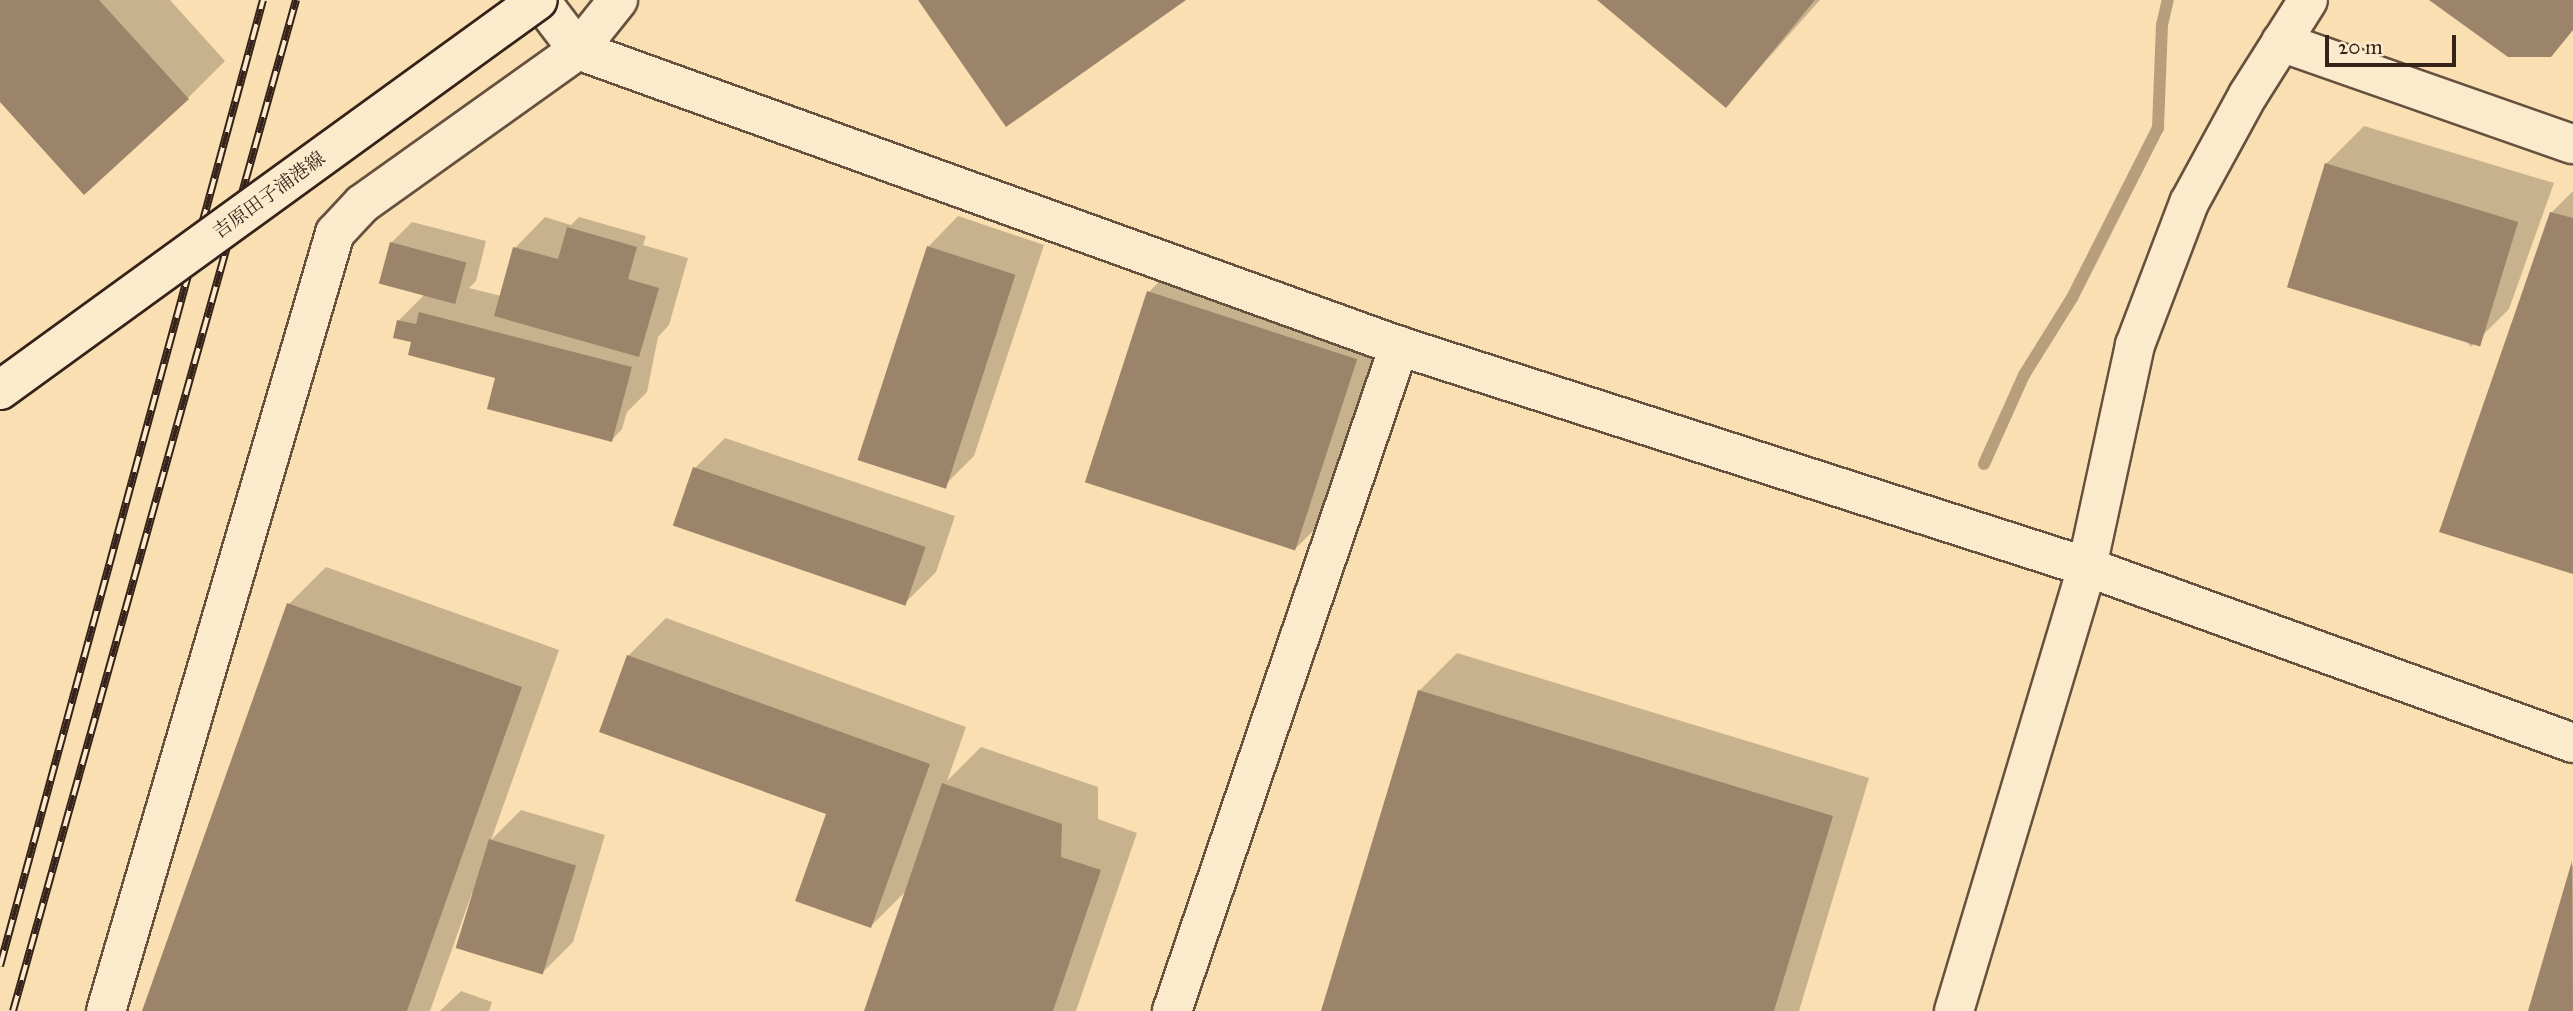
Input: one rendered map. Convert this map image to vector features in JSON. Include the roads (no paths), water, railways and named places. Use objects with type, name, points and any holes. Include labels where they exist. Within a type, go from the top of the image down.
[{"type":"street","points":[[539,0],[578,50],[1399,346],[2087,567],[2573,743]]},
{"type":"street","name":"吉原田子浦港線","points":[[0,390],[539,0]]},
{"type":"street","points":[[106,1011],[335,233],[362,204],[578,50],[618,0]]},
{"type":"street","points":[[1954,1011],[2087,567],[2135,345],[2189,203],[2308,0]]},
{"type":"street","points":[[2281,42],[2573,144]]},
{"type":"street","points":[[1172,1011],[1399,346]]},
{"type":"waterway","points":[[1984,464],[2024,375],[2072,298],[2158,128],[2162,25],[2168,0]]},
{"type":"railway","points":[[0,966],[263,0]]},
{"type":"railway","points":[[13,1011],[296,0]]}]
